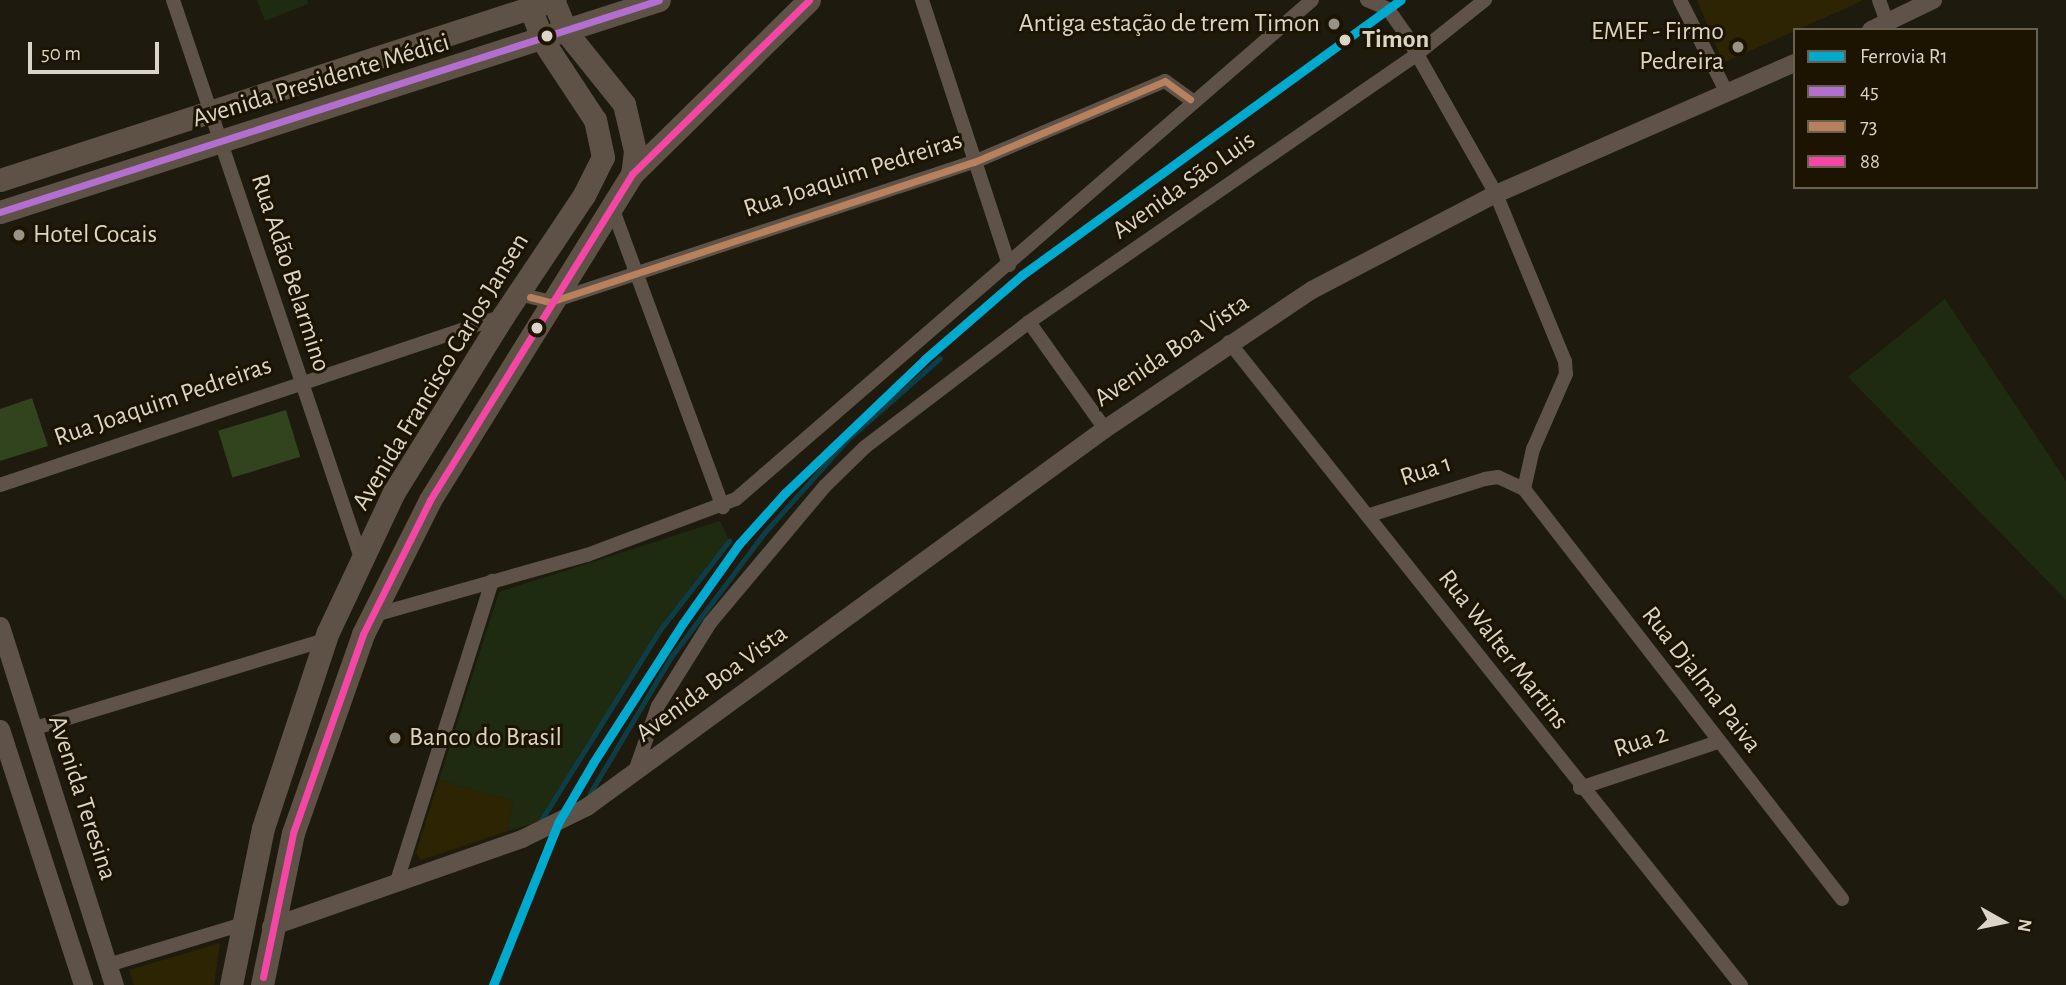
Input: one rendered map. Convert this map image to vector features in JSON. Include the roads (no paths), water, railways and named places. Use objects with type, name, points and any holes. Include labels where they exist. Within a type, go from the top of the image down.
[{"type":"main road","name":"Avenida Presidente Médici","points":[[0,180],[554,0]]},
{"type":"main road","points":[[554,0],[568,33],[624,104],[635,151],[632,173]]},
{"type":"main road","name":"Avenida Presidente Médici","points":[[0,212],[568,33],[659,0]]},
{"type":"main road","points":[[262,985],[271,927],[293,833],[371,616],[430,500],[550,302],[613,210],[632,173],[809,0]]},
{"type":"main road","name":"Avenida Francisco Carlos Jansen","points":[[231,985],[240,925],[263,828],[325,640],[394,492],[603,157],[595,120],[542,41],[530,7]]},
{"type":"main road","name":"Avenida Teresina","points":[[2,636],[114,985]]},
{"type":"main road","points":[[1,738],[52,892],[78,984]]},
{"type":"main road","points":[[52,892],[81,882]]},
{"type":"street","name":"Rua Adão Belarmino","points":[[173,0],[299,381],[362,561]]},
{"type":"street","points":[[922,0],[1009,265]]},
{"type":"street","name":"Avenida São Luis","points":[[723,507],[1009,265],[1193,101],[1312,0]]},
{"type":"street","points":[[1367,0],[1388,9],[1417,54],[1496,194],[1566,374],[1533,449],[1524,489]]},
{"type":"street","name":"Avenida São Luis","points":[[634,774],[644,737],[675,672],[709,623],[792,523],[865,447],[1029,323],[1417,54],[1485,0]]},
{"type":"street","points":[[1680,0],[1727,93]]},
{"type":"street","points":[[1879,0],[1879,26],[1933,0]]},
{"type":"street","name":"Avenida Boa Vista","points":[[271,927],[558,823],[634,774],[1105,429],[1229,342],[1350,267],[1496,194],[1793,64]]},
{"type":"street","name":"Rua Joaquim Pedreiras","points":[[550,302],[974,162],[1165,81],[1193,101]]},
{"type":"street","points":[[371,616],[587,555],[655,527],[723,507],[639,272],[613,210]]},
{"type":"street","points":[[519,294],[550,302]]},
{"type":"street","name":"Rua Joaquim Pedreiras","points":[[0,485],[299,381],[503,316]]},
{"type":"street","points":[[1029,323],[1105,429]]},
{"type":"street","name":"Rua Walter Martins","points":[[1229,342],[1370,515],[1580,788],[1741,985]]},
{"type":"street","name":"Rua 1","points":[[1370,515],[1498,477],[1524,489]]},
{"type":"street","name":"Rua Djalma Paiva","points":[[1524,489],[1842,899]]},
{"type":"street","points":[[397,881],[492,581]]},
{"type":"street","points":[[32,729],[325,640]]},
{"type":"street","name":"Rua 2","points":[[1580,788],[1718,742]]},
{"type":"street","points":[[108,965],[240,925]]},
{"type":"waterway","points":[[590,793],[671,657],[764,533],[849,438],[940,358]]},
{"type":"waterway","points":[[540,822],[660,630],[729,541]]},
{"type":"waterway","points":[[496,985],[525,908]]},
{"type":"rail line","name":"R1","points":[[493,985],[558,823],[593,763],[683,623],[739,544],[785,493],[925,359],[1022,275],[1401,0]]},
{"type":"place","name":"Antiga estação de trem Timon","points":[[1334,24]]},
{"type":"place","name":"Timon","points":[[1345,40]]},
{"type":"place","name":"EMEF - Firmo Pedreira","points":[[1738,47]]},
{"type":"place","name":"Hotel Cocais","points":[[19,235]]},
{"type":"place","name":"Banco do Brasil","points":[[395,738]]}]
